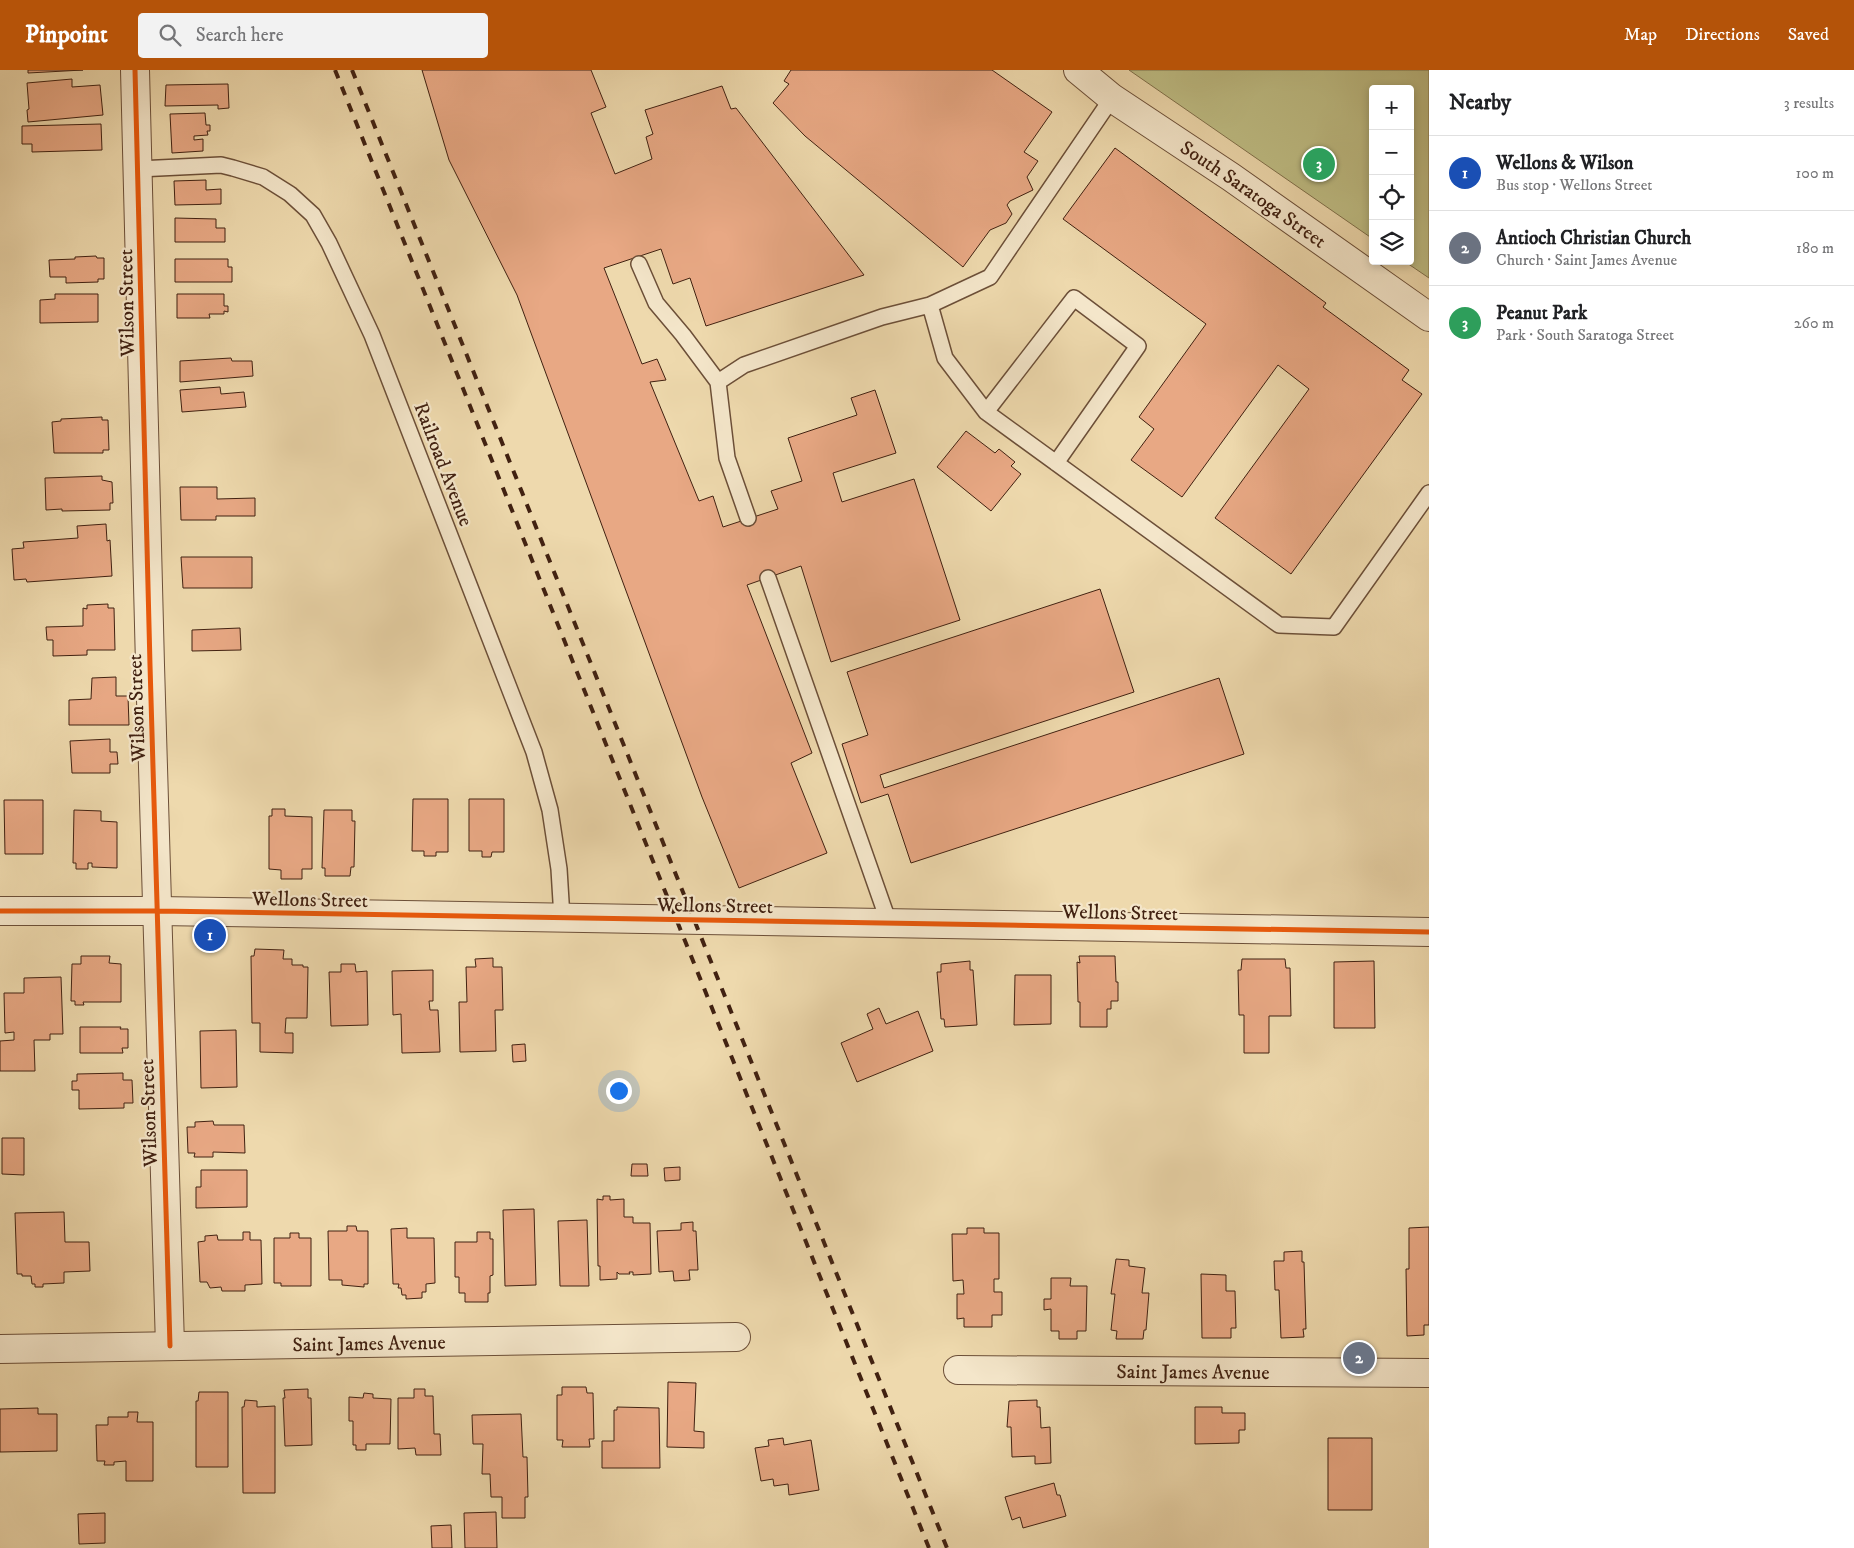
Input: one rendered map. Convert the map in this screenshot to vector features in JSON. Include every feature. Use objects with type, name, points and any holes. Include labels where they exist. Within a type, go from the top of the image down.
[{"type":"street","name":"Wilson Street","points":[[135,70],[150,675],[170,1346]]},
{"type":"street","name":"South Saratoga Street","points":[[1078,70],[1112,98],[1231,177],[1429,317]]},
{"type":"street","name":"Wellons Street","points":[[0,911],[158,911],[1429,932]]},
{"type":"street","name":"Saint James Avenue","points":[[0,1349],[736,1337]]},
{"type":"street","name":"Saint James Avenue","points":[[958,1370],[1429,1373]]},
{"type":"lane","points":[[718,382],[744,364],[882,317],[930,305],[990,277],[1112,98]]},
{"type":"lane","name":"Railroad Avenue","points":[[138,169],[221,166],[263,177],[290,194],[312,215],[329,243],[372,335],[534,752],[550,810],[559,869],[562,918]]},
{"type":"lane","points":[[640,264],[656,303],[718,382],[727,458],[748,518]]},
{"type":"lane","points":[[986,412],[1074,298],[1138,346],[1056,463]]},
{"type":"lane","points":[[930,305],[945,358],[986,412],[1279,625],[1334,627],[1429,493]]},
{"type":"lane","points":[[768,578],[889,923]]},
{"type":"shaded area","points":[[1129,70],[1429,70],[1429,278],[1410,265],[1414,265],[1414,85],[1369,85],[1369,236]]},
{"type":"building","points":[[28,70],[83,70],[28,73]]},
{"type":"building","points":[[422,70],[591,70],[606,107],[591,113],[615,174],[652,159],[646,137],[653,134],[645,110],[722,86],[731,109],[736,108],[864,275],[706,326],[690,278],[673,284],[661,249],[604,268],[642,364],[657,359],[666,380],[650,382],[699,501],[713,496],[723,527],[778,509],[771,491],[802,481],[788,438],[857,415],[851,398],[875,390],[896,453],[833,473],[842,502],[914,479],[960,620],[831,662],[801,566],[747,585],[812,753],[791,763],[827,853],[739,888],[702,797],[517,295],[449,160]]},
{"type":"building","points":[[791,70],[992,70],[1052,112],[1024,152],[1038,161],[1027,177],[1033,190],[1010,201],[1007,205],[1012,214],[1006,223],[990,230],[963,267],[805,136],[773,103],[789,84],[784,81]]},
{"type":"building","points":[[72,79],[72,87],[100,85],[103,115],[28,122],[27,83]]},
{"type":"building","points":[[228,84],[229,108],[218,109],[218,105],[165,106],[166,85]]},
{"type":"building","points":[[205,113],[206,125],[210,125],[210,131],[207,131],[208,135],[194,136],[194,140],[203,139],[203,151],[172,153],[170,114]]},
{"type":"building","points":[[101,124],[102,150],[32,152],[32,144],[22,144],[22,126]]},
{"type":"building","points":[[1115,148],[1326,303],[1323,307],[1409,370],[1402,380],[1422,394],[1291,574],[1215,518],[1309,389],[1278,365],[1182,497],[1131,460],[1154,429],[1139,417],[1206,324],[1063,219]]},
{"type":"building","points":[[206,180],[206,190],[221,189],[221,204],[175,205],[174,181]]},
{"type":"building","points":[[175,218],[216,219],[216,228],[225,228],[225,242],[175,242]]},
{"type":"building","points":[[96,256],[97,258],[104,258],[104,279],[98,279],[98,282],[66,283],[66,277],[50,277],[49,260]]},
{"type":"building","points":[[175,259],[228,259],[228,267],[232,267],[232,282],[175,282]]},
{"type":"building","points":[[55,294],[98,294],[98,322],[40,323],[40,300],[55,299]]},
{"type":"building","points":[[177,294],[224,294],[224,306],[228,306],[228,312],[224,311],[224,314],[209,314],[210,318],[177,318]]},
{"type":"building","points":[[231,358],[232,361],[252,361],[253,376],[180,382],[180,361]]},
{"type":"building","points":[[220,387],[221,394],[244,392],[246,407],[182,412],[180,390]]},
{"type":"building","points":[[102,417],[102,420],[108,420],[109,450],[103,450],[103,453],[54,453],[52,422],[61,421],[61,419]]},
{"type":"building","points":[[966,431],[995,453],[999,449],[1015,462],[1011,466],[1021,474],[991,511],[937,467]]},
{"type":"building","points":[[102,476],[102,480],[112,482],[113,503],[110,503],[110,510],[46,510],[45,478]]},
{"type":"building","points":[[180,487],[217,487],[217,499],[255,498],[255,516],[216,516],[216,520],[181,520]]},
{"type":"building","points":[[106,524],[107,541],[110,540],[112,576],[27,582],[26,579],[14,580],[12,549],[24,548],[23,542],[78,538],[77,526]]},
{"type":"building","points":[[181,557],[252,557],[252,588],[183,588]]},
{"type":"building","points":[[1100,589],[1134,692],[880,775],[884,788],[1219,678],[1244,754],[911,863],[888,794],[861,803],[842,744],[868,735],[847,672]]},
{"type":"building","points":[[108,604],[108,608],[114,608],[115,650],[87,650],[87,655],[53,656],[53,640],[47,640],[46,627],[83,626],[83,608],[87,609],[87,605]]},
{"type":"building","points":[[240,628],[241,650],[192,651],[192,630]]},
{"type":"building","points":[[116,677],[116,696],[128,696],[129,725],[69,725],[69,700],[91,699],[92,678]]},
{"type":"building","points":[[110,739],[110,752],[117,752],[118,764],[110,764],[110,773],[72,773],[70,741]]},
{"type":"building","points":[[413,799],[448,799],[448,852],[436,852],[436,856],[424,856],[424,851],[412,851]]},
{"type":"building","points":[[469,799],[504,799],[504,852],[492,852],[491,857],[482,857],[482,851],[469,851]]},
{"type":"building","points":[[4,800],[43,800],[43,854],[5,854]]},
{"type":"building","points":[[272,809],[285,809],[285,816],[312,817],[312,869],[302,869],[302,879],[281,879],[281,870],[269,869],[269,816],[272,816]]},
{"type":"building","points":[[74,810],[101,811],[101,821],[117,822],[117,868],[92,867],[92,863],[88,863],[88,869],[76,869],[76,863],[73,863]]},
{"type":"building","points":[[324,810],[352,810],[352,821],[355,821],[354,867],[351,867],[350,876],[325,876],[325,868],[322,868]]},
{"type":"building","points":[[255,949],[284,950],[283,959],[292,959],[292,965],[308,967],[307,1018],[286,1018],[285,1033],[293,1033],[293,1053],[260,1052],[260,1023],[252,1023],[251,956],[254,956]]},
{"type":"building","points":[[81,956],[110,956],[109,963],[121,964],[121,1002],[83,1002],[84,1005],[75,1005],[75,1001],[71,1001],[72,964],[81,964]]},
{"type":"building","points":[[1079,956],[1115,956],[1118,1001],[1111,1001],[1111,1009],[1107,1009],[1107,1027],[1080,1027],[1077,962],[1080,963]]},
{"type":"building","points":[[493,958],[493,967],[502,967],[503,1010],[495,1010],[496,1051],[460,1052],[459,1002],[467,1002],[466,967],[476,967],[475,959]]},
{"type":"building","points":[[1242,959],[1285,959],[1286,968],[1290,968],[1291,1016],[1269,1016],[1269,1053],[1244,1053],[1244,1015],[1239,1015],[1238,970],[1241,970]]},
{"type":"building","points":[[970,961],[970,970],[973,970],[977,1025],[945,1027],[944,1019],[941,1019],[937,972],[941,972],[941,964]]},
{"type":"building","points":[[1374,961],[1375,1028],[1334,1028],[1334,962]]},
{"type":"building","points":[[341,964],[355,964],[356,972],[367,971],[368,1025],[331,1026],[329,972],[341,972]]},
{"type":"building","points":[[433,970],[433,1001],[429,1001],[430,1010],[438,1010],[440,1052],[402,1053],[401,1014],[393,1015],[392,971]]},
{"type":"building","points":[[1015,975],[1051,975],[1051,1024],[1014,1025]]},
{"type":"building","points":[[61,977],[63,1034],[50,1034],[50,1040],[34,1040],[35,1071],[0,1071],[0,1041],[14,1040],[14,1032],[5,1033],[4,993],[24,993],[24,978]]},
{"type":"building","points":[[879,1008],[886,1024],[918,1011],[933,1051],[857,1082],[841,1043],[873,1029],[867,1014]]},
{"type":"building","points":[[80,1027],[121,1027],[120,1029],[128,1029],[128,1048],[122,1048],[123,1053],[80,1053]]},
{"type":"building","points":[[236,1030],[237,1087],[201,1088],[200,1031]]},
{"type":"building","points":[[525,1044],[526,1061],[513,1062],[512,1045]]},
{"type":"building","points":[[123,1073],[123,1080],[132,1080],[133,1103],[124,1103],[124,1108],[79,1109],[79,1090],[72,1090],[72,1081],[77,1081],[77,1074]]},
{"type":"building","points":[[213,1121],[214,1125],[244,1125],[245,1153],[213,1152],[213,1157],[194,1157],[195,1153],[188,1153],[187,1127],[195,1127],[195,1122]]},
{"type":"building","points":[[2,1138],[24,1138],[24,1175],[2,1174]]},
{"type":"building","points":[[632,1164],[647,1164],[648,1176],[631,1176]]},
{"type":"building","points":[[680,1167],[680,1180],[665,1181],[664,1168]]},
{"type":"building","points":[[201,1170],[247,1170],[247,1207],[196,1208],[196,1187],[201,1187]]},
{"type":"building","points":[[603,1196],[610,1196],[610,1200],[624,1199],[624,1217],[633,1217],[633,1223],[650,1223],[651,1274],[633,1275],[633,1272],[629,1272],[630,1274],[619,1274],[617,1272],[617,1279],[600,1280],[597,1199],[603,1200]]},
{"type":"building","points":[[534,1209],[536,1285],[505,1286],[503,1210]]},
{"type":"building","points":[[64,1212],[65,1242],[89,1242],[90,1271],[64,1272],[64,1283],[43,1284],[43,1287],[35,1287],[35,1284],[32,1284],[31,1276],[17,1274],[15,1213]]},
{"type":"building","points":[[587,1220],[589,1286],[560,1286],[558,1221]]},
{"type":"building","points":[[693,1222],[693,1231],[696,1231],[698,1270],[689,1270],[690,1280],[674,1281],[673,1271],[659,1272],[657,1231],[681,1230],[681,1223]]},
{"type":"building","points":[[347,1226],[356,1226],[357,1231],[368,1231],[368,1284],[364,1284],[364,1287],[342,1285],[342,1280],[329,1280],[328,1231],[347,1231]]},
{"type":"building","points":[[1429,1227],[1429,1325],[1424,1325],[1424,1335],[1407,1336],[1406,1269],[1409,1269],[1409,1228]]},
{"type":"building","points":[[407,1228],[407,1238],[434,1238],[435,1283],[426,1284],[426,1292],[422,1292],[422,1298],[406,1299],[406,1295],[402,1295],[401,1288],[398,1288],[399,1284],[393,1284],[391,1229]]},
{"type":"building","points":[[967,1228],[984,1228],[984,1233],[999,1233],[999,1279],[994,1279],[994,1292],[1002,1292],[1002,1315],[992,1315],[992,1327],[964,1327],[964,1318],[957,1319],[957,1294],[964,1294],[963,1280],[953,1281],[952,1234],[967,1234]]},
{"type":"building","points":[[243,1232],[250,1232],[250,1240],[261,1240],[262,1284],[245,1285],[245,1291],[222,1291],[221,1287],[210,1288],[207,1282],[200,1282],[198,1242],[205,1241],[205,1236],[217,1235],[218,1240],[243,1240]]},
{"type":"building","points":[[477,1232],[490,1232],[490,1239],[493,1239],[493,1275],[490,1276],[490,1293],[488,1293],[488,1302],[465,1302],[465,1293],[459,1293],[459,1277],[455,1277],[455,1242],[477,1242]]},
{"type":"building","points":[[290,1233],[299,1233],[299,1238],[311,1238],[311,1286],[281,1286],[281,1283],[274,1283],[274,1238],[290,1238]]},
{"type":"building","points":[[1302,1251],[1306,1329],[1303,1329],[1304,1337],[1281,1338],[1279,1290],[1275,1290],[1274,1261],[1284,1261],[1284,1252]]},
{"type":"building","points":[[1116,1259],[1129,1260],[1129,1266],[1145,1268],[1142,1293],[1149,1293],[1146,1330],[1144,1330],[1143,1339],[1116,1339],[1117,1331],[1111,1330],[1115,1294],[1111,1294]]},
{"type":"building","points":[[1201,1274],[1226,1275],[1226,1291],[1235,1291],[1236,1328],[1231,1328],[1231,1338],[1202,1338]]},
{"type":"building","points":[[1051,1278],[1071,1278],[1070,1286],[1087,1286],[1086,1331],[1077,1331],[1077,1339],[1059,1339],[1059,1331],[1051,1331],[1051,1309],[1044,1310],[1044,1299],[1051,1299]]},
{"type":"building","points":[[668,1382],[696,1383],[694,1431],[704,1432],[704,1448],[667,1447]]},
{"type":"building","points":[[562,1387],[586,1387],[587,1393],[593,1393],[594,1439],[589,1439],[590,1447],[562,1447],[563,1440],[557,1440],[557,1395],[562,1395]]},
{"type":"building","points":[[308,1389],[308,1398],[311,1398],[312,1445],[285,1446],[284,1390]]},
{"type":"building","points":[[414,1389],[425,1389],[425,1396],[433,1396],[434,1434],[440,1434],[441,1455],[416,1455],[415,1448],[398,1449],[398,1398],[414,1398]]},
{"type":"building","points":[[199,1392],[228,1392],[228,1467],[196,1467],[196,1401],[198,1401]]},
{"type":"building","points":[[364,1393],[373,1394],[373,1398],[391,1399],[390,1444],[366,1444],[366,1450],[356,1450],[356,1445],[353,1445],[353,1421],[349,1421],[349,1397],[363,1398]]},
{"type":"building","points":[[245,1400],[257,1401],[257,1407],[275,1406],[275,1493],[243,1493],[242,1407],[244,1407]]},
{"type":"building","points":[[1037,1400],[1037,1407],[1040,1407],[1041,1428],[1050,1427],[1051,1463],[1035,1464],[1035,1456],[1012,1457],[1011,1427],[1007,1427],[1009,1401]]},
{"type":"building","points":[[617,1407],[659,1408],[660,1468],[602,1468],[602,1441],[614,1441],[614,1410],[617,1410]]},
{"type":"building","points":[[1195,1407],[1222,1407],[1222,1413],[1245,1413],[1245,1430],[1239,1430],[1239,1443],[1195,1444]]},
{"type":"building","points":[[38,1408],[38,1414],[57,1414],[57,1451],[0,1452],[0,1409]]},
{"type":"building","points":[[128,1412],[138,1412],[137,1422],[153,1422],[153,1481],[126,1481],[126,1461],[114,1462],[114,1465],[104,1465],[105,1461],[97,1461],[96,1425],[108,1425],[108,1417],[128,1417]]},
{"type":"building","points":[[521,1414],[523,1457],[527,1457],[528,1497],[525,1497],[525,1518],[502,1518],[502,1497],[491,1497],[490,1474],[482,1474],[483,1444],[473,1444],[472,1415]]},
{"type":"building","points":[[783,1438],[784,1445],[811,1440],[819,1490],[789,1495],[788,1484],[774,1486],[773,1479],[761,1481],[755,1448],[769,1446],[768,1440]]},
{"type":"building","points":[[1328,1438],[1372,1438],[1372,1510],[1328,1510]]},
{"type":"building","points":[[1054,1483],[1057,1495],[1060,1495],[1066,1516],[1023,1528],[1020,1517],[1012,1520],[1005,1497]]},
{"type":"building","points":[[496,1512],[497,1548],[465,1548],[464,1513]]},
{"type":"building","points":[[105,1513],[105,1543],[79,1544],[78,1514]]},
{"type":"building","points":[[451,1525],[452,1548],[432,1548],[431,1526]]},
{"type":"railway","points":[[335,70],[929,1548]]},
{"type":"railway","points":[[352,70],[947,1548]]},
{"type":"cycle path","points":[[135,70],[170,1346]]},
{"type":"cycle path","points":[[0,911],[158,911],[1429,932]]},
{"type":"place","name":"Peanut Park","points":[[1319,164]]},
{"type":"place","name":"Wellons & Wilson","points":[[210,935]]},
{"type":"place","name":"Antioch Christian Church","points":[[1359,1358]]}]
